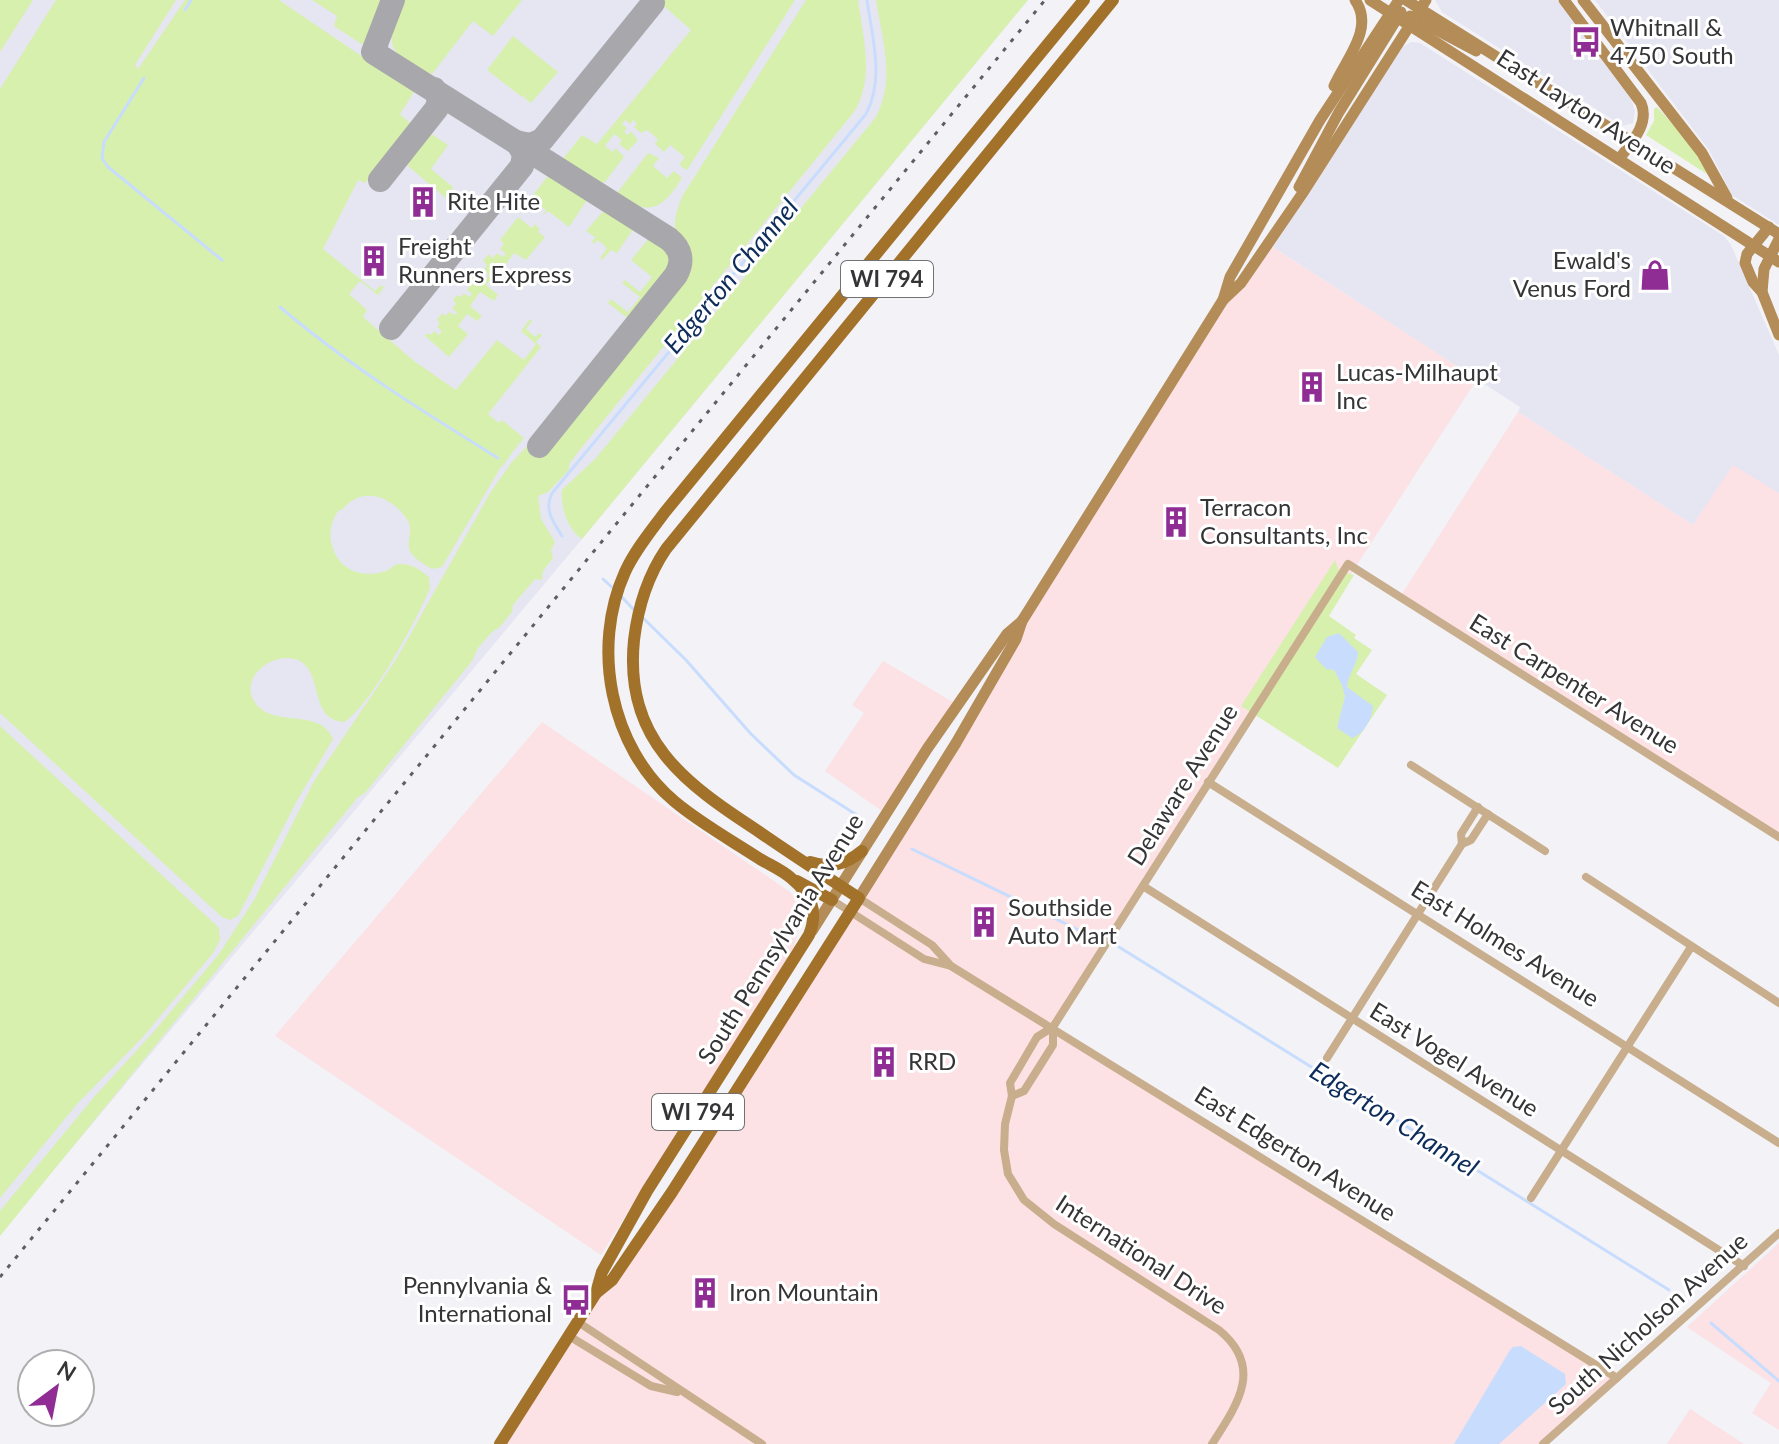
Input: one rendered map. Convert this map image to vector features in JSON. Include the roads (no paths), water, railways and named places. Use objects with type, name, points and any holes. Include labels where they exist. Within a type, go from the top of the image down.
[{"type":"main road","name":"WI 794","points":[[809,935],[815,921],[814,909],[791,878],[671,799],[645,768],[627,738],[617,712],[610,678],[608,644],[619,589],[625,572],[646,537],[1084,0]]},
{"type":"main road","name":"WI 794","points":[[859,898],[699,792],[672,766],[643,717],[637,699],[633,668],[639,607],[660,558],[1113,0]]},
{"type":"main road","points":[[1320,120],[1362,30],[1364,17],[1355,0]]},
{"type":"main road","name":"East Layton Avenue","points":[[1370,0],[1406,8],[1513,67],[1776,233]]},
{"type":"main road","points":[[1564,0],[1641,103],[1645,119],[1619,159]]},
{"type":"main road","points":[[1583,0],[1702,153],[1730,202]]},
{"type":"main road","name":"South Pennsylvania Avenue","points":[[1223,300],[1230,277],[1320,120],[1406,8]]},
{"type":"main road","name":"South Pennsylvania Avenue","points":[[596,1293],[612,1280],[672,1192],[851,912],[948,755],[1016,639],[1022,621],[1223,300],[1241,283],[1279,228],[1406,8]]},
{"type":"main road","name":"East Layton Avenue","points":[[1406,8],[1619,159],[1774,258]]},
{"type":"main road","points":[[1776,233],[1753,245],[1745,263],[1753,282],[1762,292],[1779,335]]},
{"type":"main road","points":[[1762,292],[1764,269],[1774,258],[1776,233]]},
{"type":"main road","name":"South Pennsylvania Avenue","points":[[500,1444],[596,1293],[602,1272],[647,1191],[862,851],[1007,634],[1022,621]]},
{"type":"main road","points":[[931,744],[948,755]]},
{"type":"main road","points":[[796,857],[820,865],[836,865],[848,862],[862,851]]},
{"type":"main road","points":[[791,878],[832,900]]},
{"type":"street","name":"Delaware Avenue","points":[[1053,1027],[1348,564]]},
{"type":"street","name":"East Carpenter Avenue","points":[[1348,564],[1779,837]]},
{"type":"street","points":[[1411,765],[1545,851]]},
{"type":"street","name":"East Holmes Avenue","points":[[1208,782],[1779,1143]]},
{"type":"street","points":[[1462,844],[1461,834],[1478,807]]},
{"type":"street","points":[[1327,1058],[1462,844],[1471,840],[1488,814]]},
{"type":"street","points":[[1586,877],[1779,1003]]},
{"type":"street","name":"East Vogel Avenue","points":[[1143,886],[1744,1266]]},
{"type":"street","name":"East Edgerton Avenue","points":[[859,898],[932,945],[951,966]]},
{"type":"street","name":"East Edgerton Avenue","points":[[832,900],[924,959],[951,966],[1053,1027],[1617,1378]]},
{"type":"street","points":[[1531,1198],[1691,947]]},
{"type":"street","points":[[1012,1096],[1024,1091],[1053,1045],[1053,1027]]},
{"type":"street","name":"International Drive","points":[[1053,1027],[1037,1037],[1010,1083],[1012,1096],[1005,1124],[1006,1168],[1024,1200],[1054,1224],[1219,1330],[1236,1347],[1243,1359],[1244,1380],[1233,1412],[1212,1444]]},
{"type":"street","name":"South Nicholson Avenue","points":[[1543,1444],[1779,1233]]},
{"type":"street","points":[[578,1322],[762,1444]]},
{"type":"street","points":[[569,1336],[651,1386],[682,1393]]},
{"type":"water","points":[[1339,633],[1358,652],[1347,687],[1373,706],[1367,725],[1352,738],[1337,728],[1345,696],[1342,685],[1334,670],[1326,669],[1315,657],[1327,637]]},
{"type":"water","points":[[1521,1346],[1565,1374],[1566,1384],[1499,1444],[1454,1444],[1510,1350]]},
{"type":"waterway","points":[[185,10],[191,0]]},
{"type":"waterway","name":"Edgerton Channel","points":[[562,536],[549,509],[553,492],[866,114],[872,100],[876,72],[867,0]]},
{"type":"waterway","points":[[144,78],[104,142],[102,158],[108,167],[222,260]]},
{"type":"waterway","points":[[280,307],[359,368],[498,458]]},
{"type":"waterway","name":"Edgerton Channel","points":[[603,579],[615,590]]},
{"type":"waterway","name":"Edgerton Channel","points":[[620,595],[634,610]]},
{"type":"waterway","name":"Edgerton Channel","points":[[643,618],[686,660],[751,734],[794,775],[860,817]]},
{"type":"waterway","name":"Edgerton Channel","points":[[912,849],[1091,936]]},
{"type":"waterway","name":"Edgerton Channel","points":[[1119,947],[1669,1290]]},
{"type":"waterway","name":"Edgerton Channel","points":[[1711,1323],[1779,1381]]},
{"type":"railway","points":[[0,1277],[1045,0]]},
{"type":"place","name":"Whitnall & 4750 South","points":[[1586,42]]},
{"type":"place","name":"Rite Hite","points":[[423,202]]},
{"type":"place","name":"Freight Runners Express","points":[[374,261]]},
{"type":"place","name":"Ewald's Venus Ford","points":[[1655,275]]},
{"type":"place","name":"Lucas-Milhaupt Inc","points":[[1312,387]]},
{"type":"place","name":"Terracon Consultants, Inc","points":[[1176,522]]},
{"type":"place","name":"Southside Auto Mart","points":[[984,922]]},
{"type":"place","name":"RRD","points":[[884,1062]]},
{"type":"place","name":"Iron Mountain","points":[[705,1293]]},
{"type":"place","name":"Pennylvania & International","points":[[576,1300]]}]
